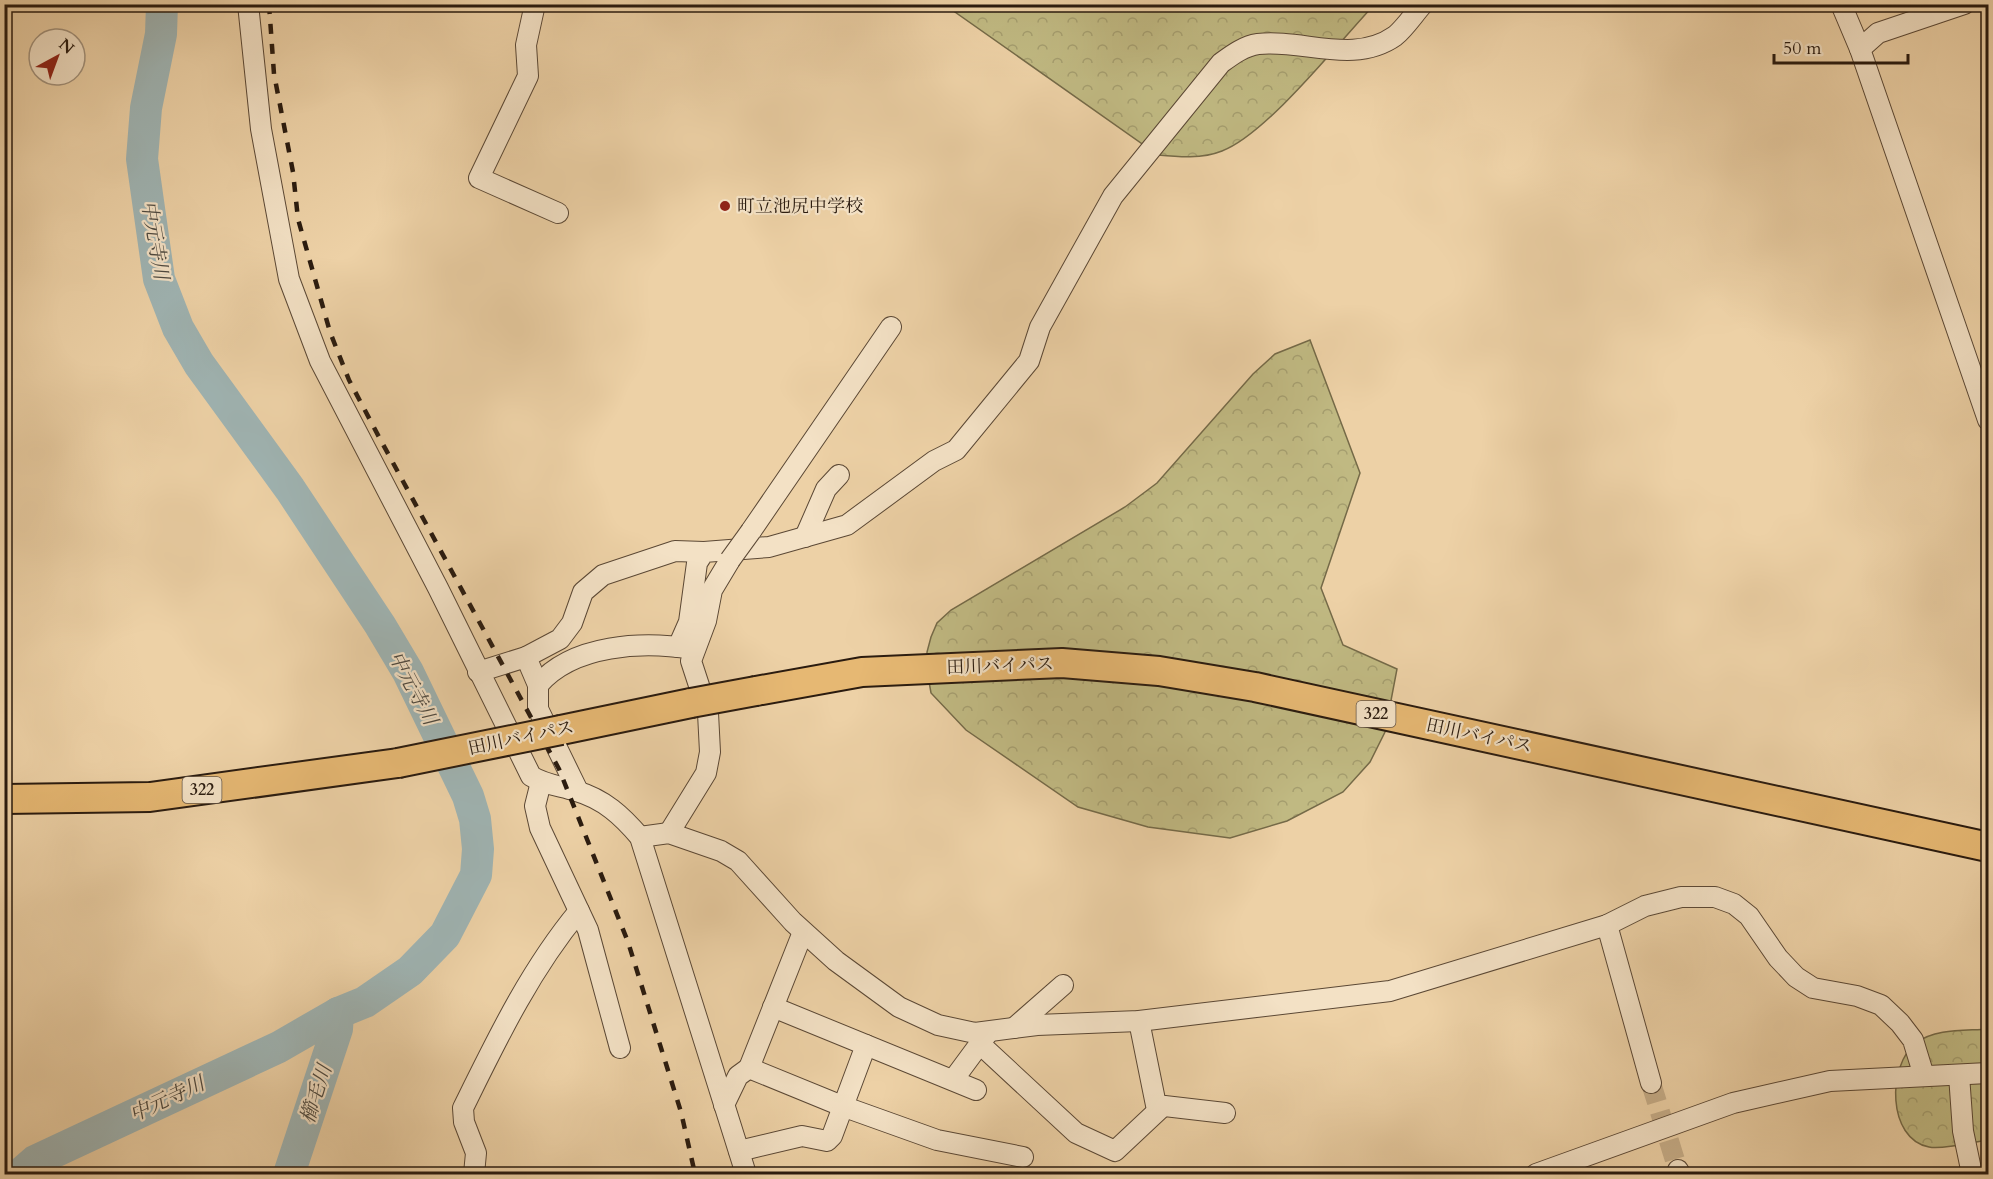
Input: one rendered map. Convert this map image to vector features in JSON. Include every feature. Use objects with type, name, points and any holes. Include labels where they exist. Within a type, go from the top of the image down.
[{"type":"highway","name":"田川バイパス","points":[[4,799],[150,797],[398,764],[691,703],[862,672],[1062,663],[1159,671],[1255,687],[1989,847]]},
{"type":"street","points":[[248,4],[261,129],[289,279],[320,361],[531,776],[541,782],[578,791],[607,804],[640,837],[746,1174]]},
{"type":"street","points":[[535,4],[526,45],[528,76],[479,178],[558,213]]},
{"type":"street","points":[[478,672],[526,657],[560,639],[572,623],[583,592],[603,575],[675,551],[704,552],[768,547],[847,525],[934,461],[956,450],[1029,361],[1040,327],[1113,196],[1221,63],[1239,50],[1258,44],[1352,50],[1376,47],[1396,35],[1423,4]]},
{"type":"street","points":[[1841,4],[1860,49],[1989,420]]},
{"type":"street","points":[[1860,49],[1878,33],[1964,4]]},
{"type":"street","points":[[687,648],[706,621],[712,590],[730,560],[891,327]]},
{"type":"street","points":[[805,537],[826,489],[839,475]]},
{"type":"street","points":[[669,833],[706,773],[710,752],[708,713],[687,648],[697,563],[704,552]]},
{"type":"street","points":[[538,685],[550,671],[579,658],[622,647],[687,648]]},
{"type":"street","points":[[526,657],[538,685],[538,709],[578,791]]},
{"type":"street","points":[[541,782],[535,806],[540,828],[588,930],[620,1048]]},
{"type":"street","points":[[640,837],[669,833],[721,851],[738,861],[803,932],[836,961],[899,1007],[938,1025],[984,1038],[1076,1133],[1114,1151],[1163,1106]]},
{"type":"street","points":[[953,1080],[984,1038],[1014,1028],[1139,1022],[1390,991],[1607,925],[1645,906],[1681,897],[1715,897],[1734,904],[1749,916],[1778,958],[1796,977],[1812,988],[1857,996],[1881,1005],[1900,1023],[1913,1041],[1924,1076]]},
{"type":"street","points":[[474,1174],[476,1153],[464,1122],[463,1108],[510,1013],[536,974],[550,946],[579,911]]},
{"type":"street","points":[[1607,925],[1651,1083]]},
{"type":"street","points":[[724,1105],[738,1076],[749,1068],[803,932]]},
{"type":"street","points":[[1014,1028],[1063,985]]},
{"type":"street","points":[[773,1007],[976,1090]]},
{"type":"street","points":[[1139,1022],[1156,1105],[1225,1113]]},
{"type":"street","points":[[739,1151],[802,1136],[827,1141],[832,1136],[866,1045]]},
{"type":"street","points":[[749,1068],[842,1106],[937,1140],[1023,1157]]},
{"type":"street","points":[[1536,1174],[1733,1103],[1830,1081],[1989,1073]]},
{"type":"street","points":[[1959,1075],[1964,1131],[1972,1174]]},
{"type":"green space","points":[[945,5],[1374,5],[1302,86],[1260,126],[1222,151],[1190,157],[1158,155]]},
{"type":"green space","points":[[1310,340],[1360,473],[1321,588],[1343,645],[1397,669],[1385,732],[1370,762],[1343,792],[1287,821],[1230,838],[1148,827],[1078,807],[966,730],[931,693],[927,652],[937,623],[951,610],[1125,507],[1157,483],[1253,374],[1275,354]]},
{"type":"green space","points":[[1988,1029],[1988,1140],[1935,1148],[1915,1141],[1905,1130],[1896,1100],[1896,1083],[1907,1053],[1916,1043],[1933,1035],[1951,1031]]},
{"type":"waterway","name":"中元寺川","points":[[20,1174],[35,1161],[279,1047],[338,1013],[365,1002],[410,971],[445,935],[476,875],[478,849],[475,819],[468,796],[408,672],[380,625],[290,489],[199,364],[178,328],[159,279],[142,159],[146,108],[161,34],[162,4]]},
{"type":"waterway","name":"櫛毛川","points":[[289,1174],[337,1029],[338,1013]]},
{"type":"tunnel","points":[[1651,1083],[1678,1170]]},
{"type":"railway","points":[[269,4],[274,74],[293,172],[298,219],[330,332],[349,380],[559,769],[628,942],[681,1112],[695,1174]]},
{"type":"place","name":"町立池尻中学校","points":[[725,206]]}]
